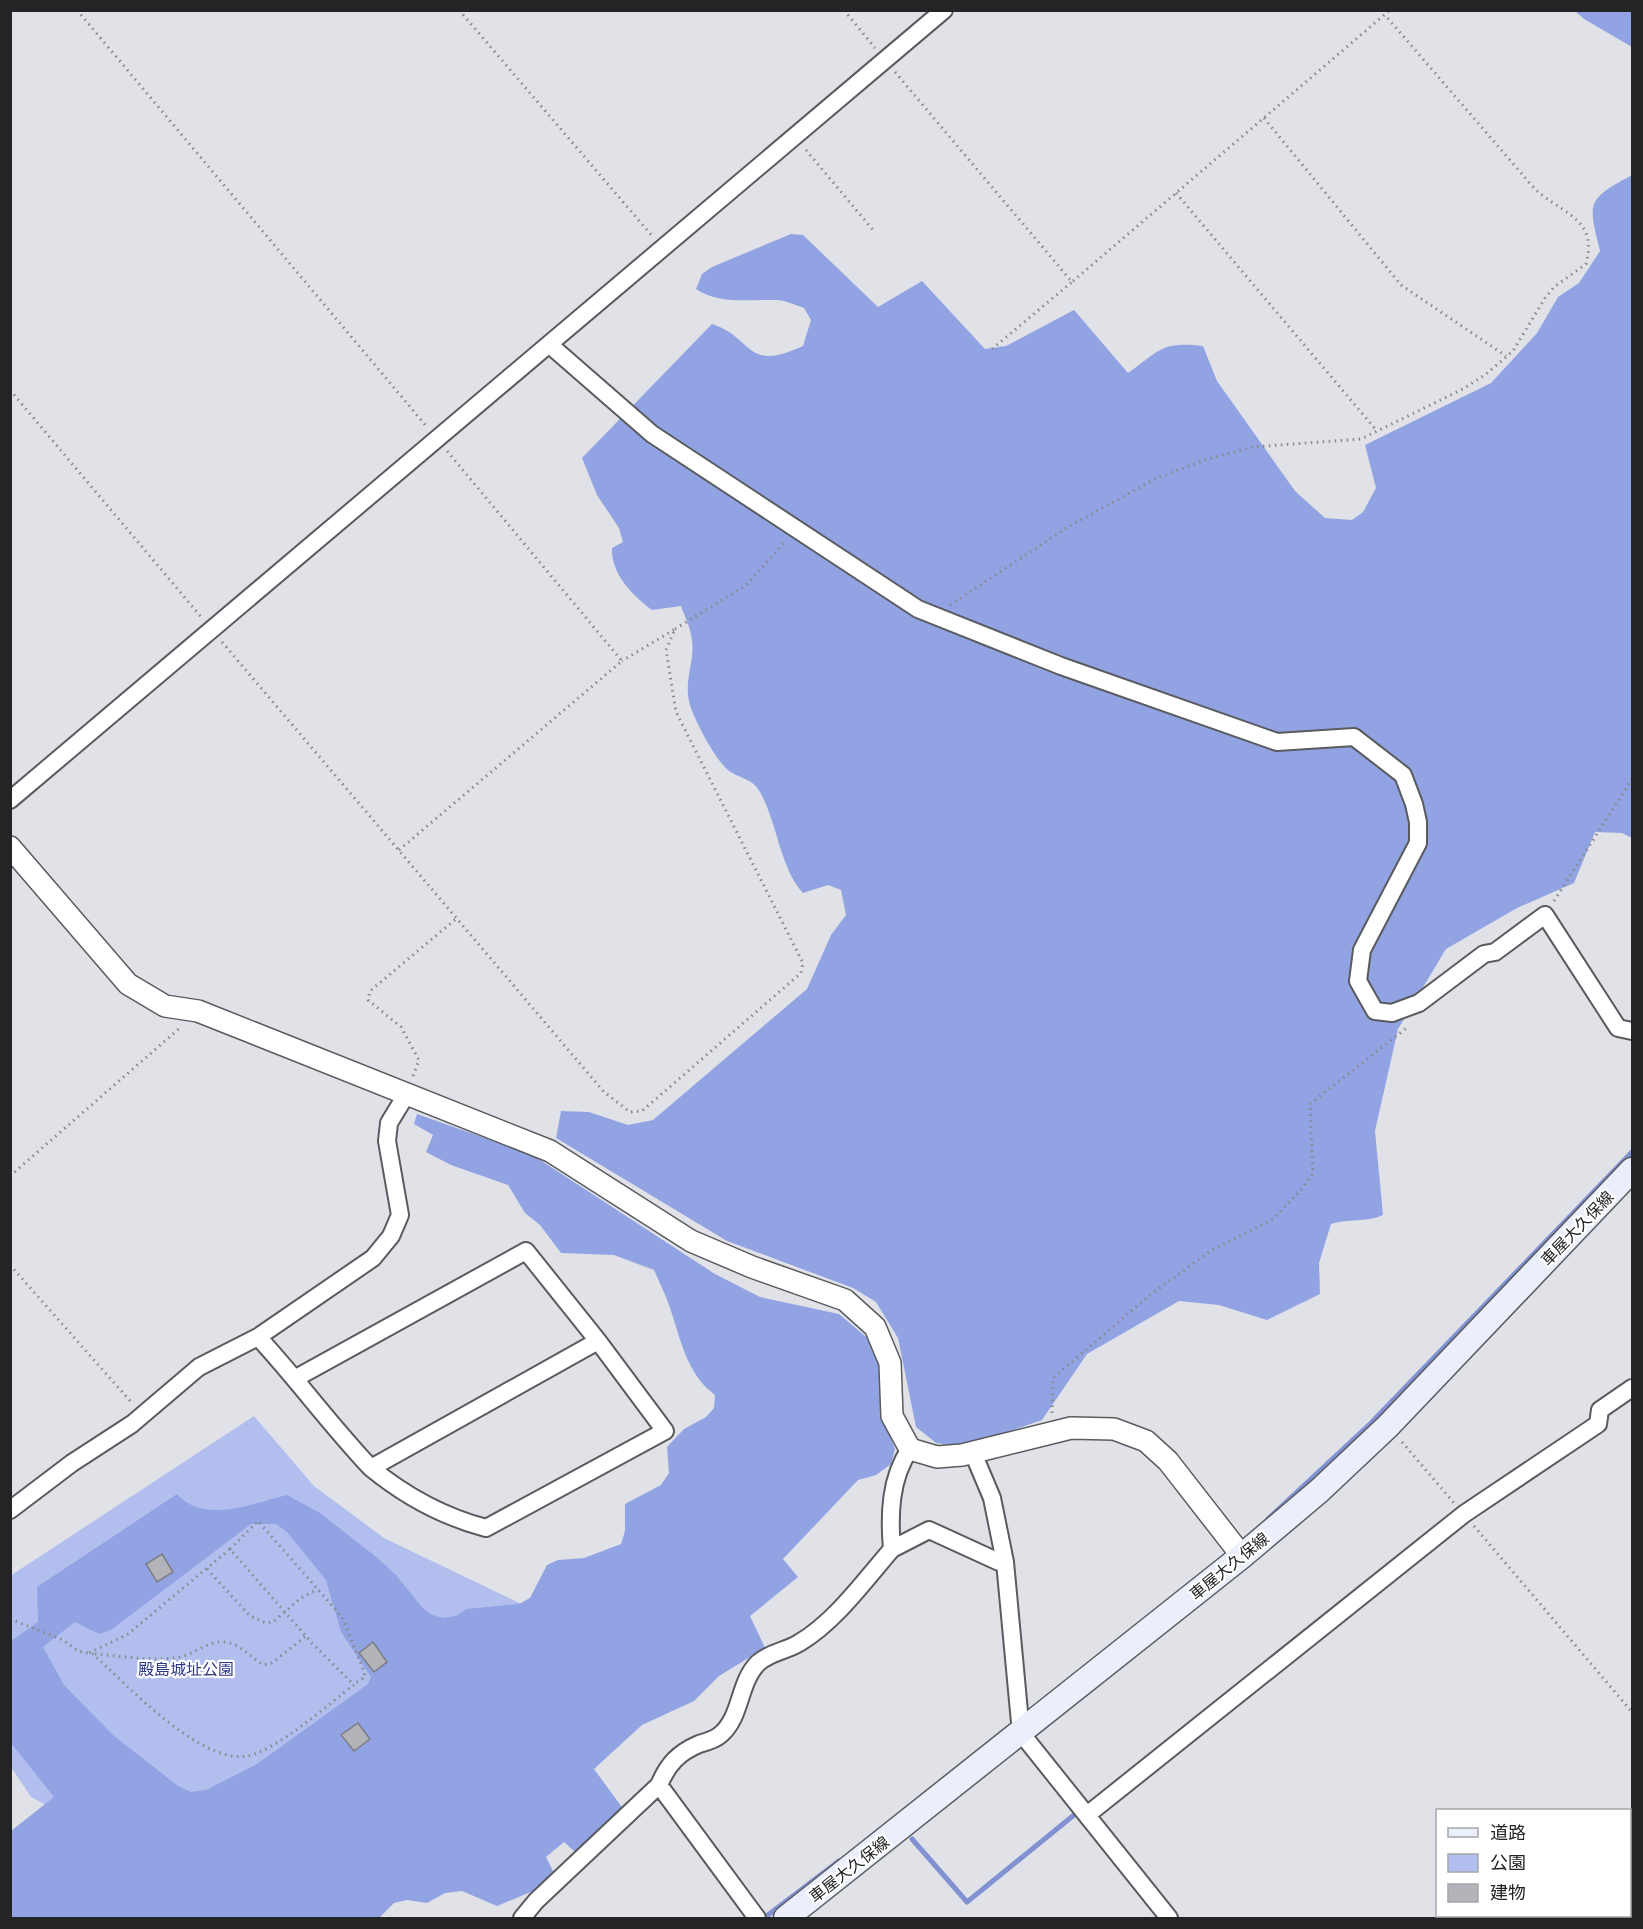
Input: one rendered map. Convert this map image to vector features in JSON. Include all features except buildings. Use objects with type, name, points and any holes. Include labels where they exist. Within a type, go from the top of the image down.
[{"type":"main road","name":"車屋大久保線","points":[[786,1918],[1242,1556],[1319,1491],[1388,1426],[1632,1170]]},
{"type":"street","points":[[10,800],[551,346],[944,10]]},
{"type":"street","points":[[551,346],[652,434],[918,609],[1061,666],[1277,742],[1354,737],[1403,775],[1414,804],[1418,843],[1362,950],[1358,981],[1375,1011],[1392,1013],[1419,1003],[1484,954],[1495,952],[1545,915],[1618,1028],[1632,1031]]},
{"type":"street","points":[[10,847],[128,984],[165,1005],[198,1011],[550,1151],[691,1241],[752,1268],[846,1300],[875,1327],[890,1363],[892,1416],[910,1449],[937,1457],[973,1453],[1071,1428],[1114,1429],[1146,1441],[1168,1461],[1242,1556]]},
{"type":"street","points":[[10,1510],[72,1462],[132,1424],[199,1367],[258,1337],[373,1258],[392,1236],[400,1215],[387,1142],[389,1123],[406,1095]]},
{"type":"street","points":[[258,1337],[296,1378],[337,1432],[370,1468],[389,1483],[459,1521],[486,1528],[665,1431],[598,1341],[526,1251],[296,1378]]},
{"type":"street","points":[[370,1468],[598,1341]]},
{"type":"street","points":[[1087,1815],[1464,1514],[1598,1424],[1599,1417],[1632,1388]]},
{"type":"street","points":[[892,1549],[890,1528],[893,1492],[901,1462],[910,1449]]},
{"type":"street","points":[[973,1453],[992,1498],[1005,1562],[1021,1733],[1169,1918]]},
{"type":"street","points":[[522,1918],[536,1901],[659,1785],[666,1768],[676,1757],[721,1734],[739,1705],[747,1677],[759,1663],[774,1652],[799,1644],[842,1607],[892,1549],[929,1530],[999,1562],[1005,1562]]},
{"type":"street","points":[[659,1785],[756,1918]]},
{"type":"path","points":[[77,10],[622,661]]},
{"type":"path","points":[[459,10],[663,249]]},
{"type":"path","points":[[844,10],[1072,282]]},
{"type":"path","points":[[992,349],[1390,10]]},
{"type":"path","points":[[933,615],[1068,527],[1157,478],[1205,460],[1252,447],[1361,439],[1461,390],[1513,351],[1554,287],[1586,264],[1590,240],[1584,227],[1573,216],[1540,194],[1385,15]]},
{"type":"path","points":[[1264,118],[1401,285],[1506,356]]},
{"type":"path","points":[[795,137],[873,230]]},
{"type":"path","points":[[1176,193],[1377,431]]},
{"type":"path","points":[[10,390],[604,1092],[630,1112],[642,1111],[801,972],[803,963],[676,712],[666,650],[675,629]]},
{"type":"path","points":[[399,850],[622,661],[745,586],[796,530]]},
{"type":"path","points":[[1545,915],[1632,779]]},
{"type":"path","points":[[406,1095],[419,1060],[401,1027],[368,1000],[370,992],[457,918]]},
{"type":"path","points":[[10,1176],[198,1011]]},
{"type":"path","points":[[1052,1432],[1053,1378],[1150,1295],[1212,1250],[1273,1219],[1301,1190],[1313,1173],[1310,1104],[1412,1023]]},
{"type":"path","points":[[10,1265],[129,1398],[140,1416]]},
{"type":"path","points":[[1388,1426],[1632,1712]]},
{"type":"path","points":[[258,1521],[342,1617],[365,1677],[267,1748],[248,1756],[235,1756],[189,1738],[91,1653],[128,1634],[207,1569],[258,1521]]},
{"type":"path","points":[[230,1549],[306,1636],[354,1685]]},
{"type":"path","points":[[207,1569],[256,1620],[273,1622],[301,1598],[318,1588]]},
{"type":"path","points":[[10,1619],[63,1640],[78,1652],[166,1659],[183,1657],[207,1644],[224,1642],[239,1646],[264,1665],[272,1663],[306,1636]]},
{"type":"green space","name":"殿島城址公園","points":[[254,1416],[314,1486],[384,1538],[540,1613],[186,1881],[31,1797],[11,1767],[10,1576]]},
{"type":"shaded area","points":[[1575,11],[1632,11],[1632,47],[1584,19]]},
{"type":"shaded area","points":[[1632,175],[1632,838],[1622,833],[1595,832],[1574,883],[1517,908],[1446,949],[1398,1029],[1375,1131],[1383,1215],[1331,1224],[1319,1263],[1320,1294],[1267,1320],[1219,1305],[1179,1301],[1087,1354],[1042,1420],[964,1447],[936,1443],[916,1427],[898,1338],[876,1302],[853,1288],[727,1241],[556,1138],[561,1111],[589,1112],[628,1125],[653,1120],[807,989],[831,935],[846,915],[841,890],[828,885],[803,893],[795,883],[766,804],[757,787],[727,769],[706,738],[692,711],[688,696],[692,641],[681,606],[652,610],[624,583],[615,567],[612,548],[623,542],[619,528],[597,495],[582,458],[712,324],[726,330],[760,355],[770,356],[803,346],[811,320],[804,308],[779,300],[725,299],[696,289],[702,274],[712,267],[791,234],[803,235],[878,307],[922,281],[985,349],[1006,346],[1074,310],[1128,373],[1155,353],[1170,346],[1203,346],[1217,381],[1295,491],[1325,518],[1352,520],[1363,512],[1376,488],[1365,445],[1491,383],[1537,333],[1558,297],[1579,283],[1600,251],[1593,222],[1594,204],[1598,197]]},
{"type":"shaded area","points":[[417,1114],[531,1154],[715,1274],[760,1297],[839,1314],[871,1341],[881,1360],[886,1423],[895,1449],[891,1464],[876,1475],[858,1480],[783,1559],[798,1577],[750,1616],[765,1648],[719,1676],[694,1701],[642,1725],[594,1769],[624,1810],[575,1852],[564,1842],[546,1857],[556,1877],[533,1891],[497,1906],[462,1891],[445,1893],[427,1903],[407,1900],[394,1903],[379,1918],[11,1918],[11,1831],[54,1797],[11,1743],[11,1641],[38,1622],[37,1587],[177,1494],[188,1503],[215,1510],[244,1506],[287,1495],[320,1513],[375,1556],[395,1574],[430,1614],[443,1618],[456,1616],[467,1609],[519,1604],[530,1598],[547,1565],[558,1560],[584,1558],[621,1544],[625,1531],[625,1504],[661,1485],[669,1473],[667,1447],[684,1429],[706,1417],[714,1408],[715,1395],[697,1376],[685,1354],[654,1270],[614,1255],[561,1253],[540,1225],[525,1213],[508,1185],[451,1165],[426,1152],[433,1135],[414,1124]],"holes":[[[251,1524],[276,1524],[287,1532],[326,1580],[341,1632],[371,1677],[368,1684],[257,1764],[206,1790],[191,1792],[178,1786],[113,1735],[64,1685],[43,1647],[75,1622],[99,1634],[111,1630]]]},
{"type":"waterway","points":[[1268,1519],[1371,1423],[1632,1152]]},
{"type":"waterway","points":[[912,1839],[967,1902],[1074,1815]]},
{"type":"waterway","points":[[764,1918],[839,1861]]}]
